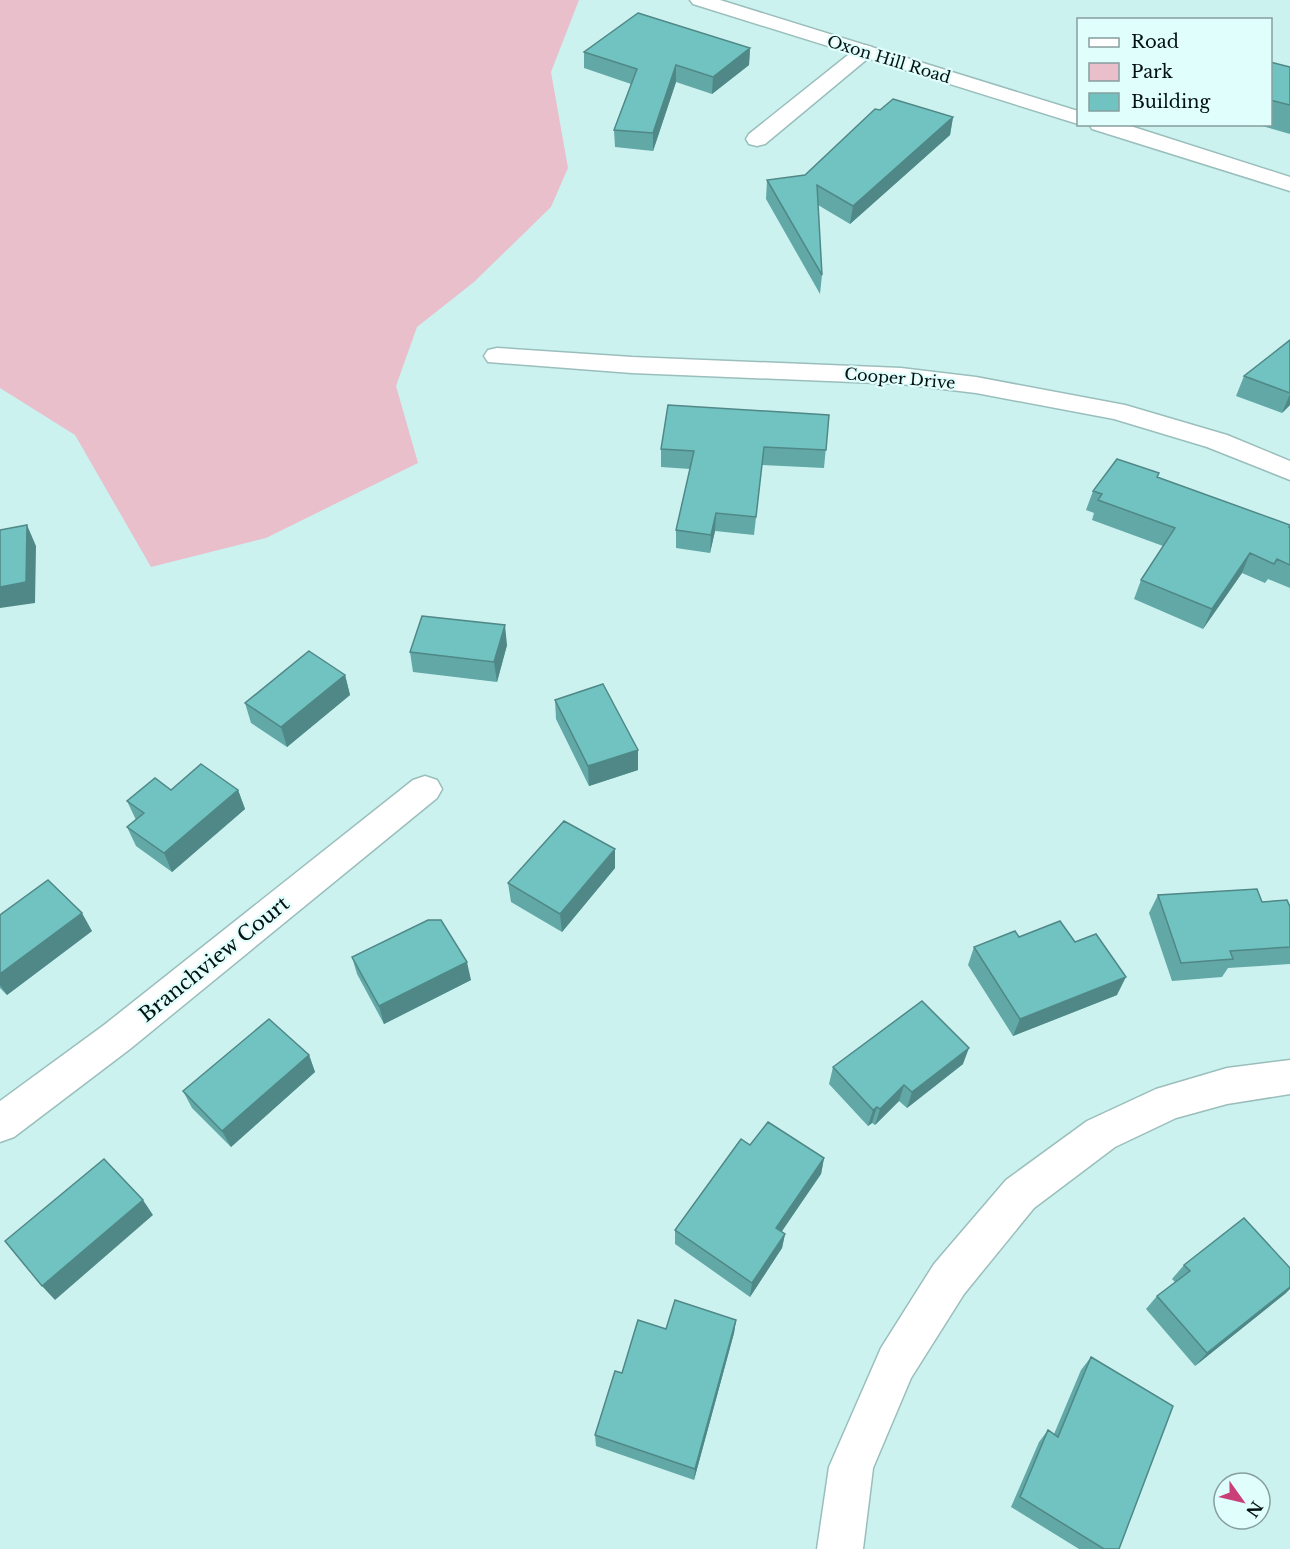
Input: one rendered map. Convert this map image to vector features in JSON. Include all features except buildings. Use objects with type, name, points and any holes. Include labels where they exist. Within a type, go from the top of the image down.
[{"type":"street","name":"Oxon Hill Road","points":[[700,0],[1077,118]]},
{"type":"street","points":[[757,139],[865,51]]},
{"type":"street","points":[[1106,126],[1290,184]]},
{"type":"street","name":"Cooper Drive","points":[[497,356],[632,365],[901,376],[976,385],[1127,414],[1217,441],[1290,471]]},
{"type":"street","name":"Branchview Court","points":[[0,1124],[117,1037],[425,789]]},
{"type":"street","points":[[840,1549],[851,1467],[896,1363],[949,1278],[1020,1194],[1101,1134],[1170,1102],[1227,1086],[1290,1077]]},
{"type":"green space","points":[[0,0],[579,0],[551,72],[568,168],[551,207],[474,282],[417,327],[396,386],[418,463],[266,538],[151,567],[75,435],[0,388]]}]
